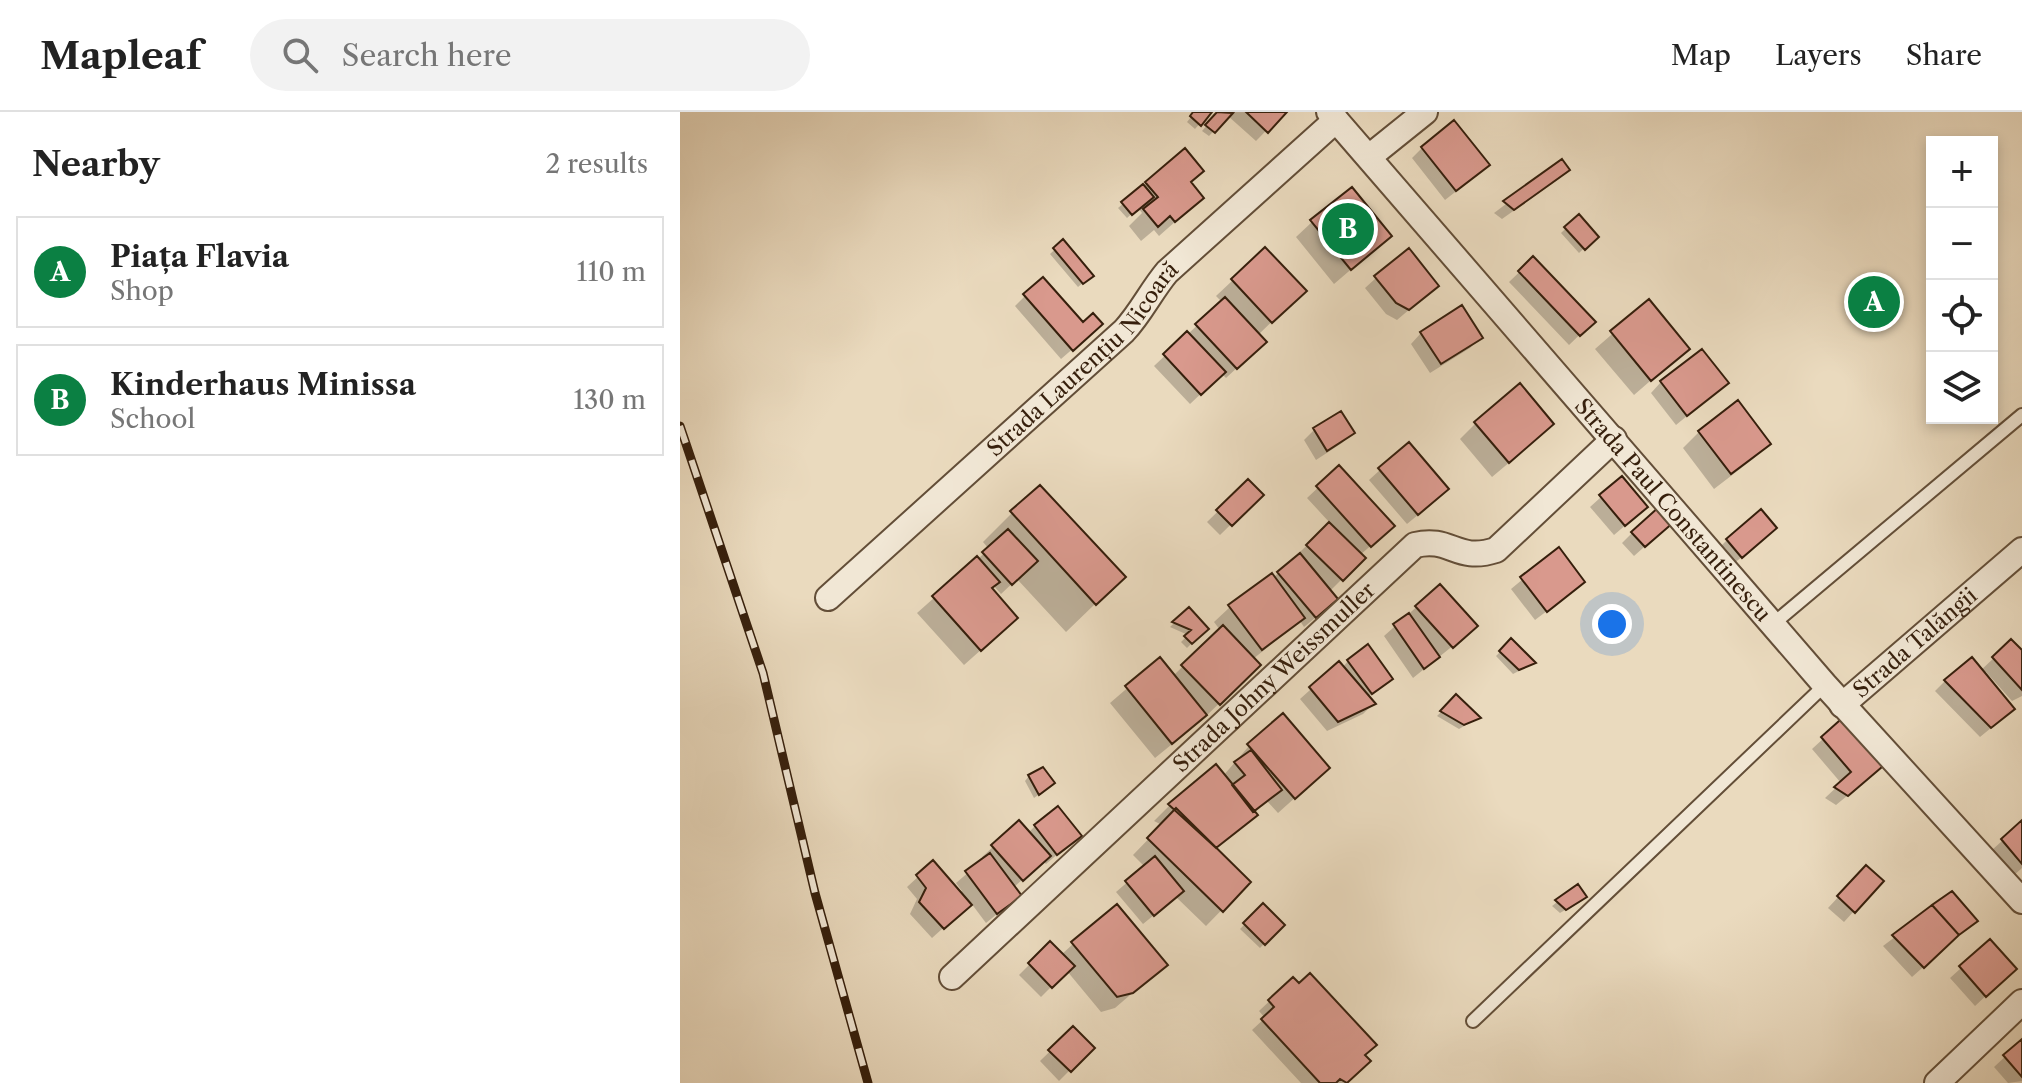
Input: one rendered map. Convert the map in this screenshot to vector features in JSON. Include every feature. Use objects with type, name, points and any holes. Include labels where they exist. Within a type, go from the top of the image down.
[{"type":"street","points":[[1369,157],[1425,112]]},
{"type":"street","name":"Strada Paul Constantinescu","points":[[1332,116],[1842,705],[2022,901]]},
{"type":"street","name":"Strada Laurențiu Nicoară","points":[[828,598],[1124,331],[1139,315],[1167,272],[1332,116]]},
{"type":"street","name":"Strada Johny Weissmuller","points":[[952,977],[1415,545],[1438,542],[1468,555],[1496,550],[1614,439]]},
{"type":"street","name":"Strada Talăngii","points":[[1842,705],[2022,550]]},
{"type":"street","points":[[1937,1083],[2022,1002]]},
{"type":"lane","points":[[1773,624],[2022,415]]},
{"type":"lane","points":[[1473,1021],[1825,685]]},
{"type":"building","points":[[1193,112],[1212,112],[1201,126],[1190,116]]},
{"type":"building","points":[[1217,112],[1233,113],[1215,133],[1205,125]]},
{"type":"building","points":[[1246,112],[1287,112],[1268,133]]},
{"type":"building","points":[[1454,120],[1490,165],[1456,191],[1421,147]]},
{"type":"building","points":[[1185,148],[1204,171],[1191,182],[1204,198],[1175,222],[1170,216],[1158,227],[1143,209],[1158,197],[1145,182]]},
{"type":"building","points":[[1562,159],[1570,170],[1514,210],[1503,201]]},
{"type":"building","points":[[1143,184],[1154,197],[1132,215],[1121,202]]},
{"type":"building","points":[[1352,187],[1392,236],[1351,270],[1310,220]]},
{"type":"building","points":[[1579,214],[1599,237],[1585,250],[1564,227]]},
{"type":"building","points":[[1063,239],[1094,276],[1083,284],[1053,248]]},
{"type":"building","points":[[1265,247],[1307,291],[1272,323],[1231,279]]},
{"type":"building","points":[[1409,248],[1439,286],[1409,310],[1396,303],[1374,276]]},
{"type":"building","points":[[1533,256],[1596,322],[1580,336],[1518,271]]},
{"type":"building","points":[[1043,277],[1083,322],[1093,313],[1103,324],[1073,351],[1023,294]]},
{"type":"building","points":[[1225,297],[1267,342],[1237,369],[1195,324]]},
{"type":"building","points":[[1649,299],[1690,349],[1651,381],[1610,331]]},
{"type":"building","points":[[1462,305],[1483,338],[1441,364],[1420,332]]},
{"type":"building","points":[[1187,331],[1226,372],[1201,395],[1163,354]]},
{"type":"building","points":[[1702,349],[1729,383],[1687,416],[1660,381]]},
{"type":"building","points":[[1520,383],[1554,424],[1509,463],[1474,422]]},
{"type":"building","points":[[1738,400],[1771,444],[1731,474],[1698,431]]},
{"type":"building","points":[[1341,411],[1355,433],[1327,451],[1313,428]]},
{"type":"building","points":[[1409,442],[1449,489],[1418,515],[1378,468]]},
{"type":"building","points":[[1339,465],[1395,526],[1371,547],[1316,486]]},
{"type":"building","points":[[1622,476],[1648,507],[1625,526],[1599,495]]},
{"type":"building","points":[[1248,479],[1264,495],[1232,526],[1216,510]]},
{"type":"building","points":[[1040,485],[1126,577],[1096,605],[1010,511]]},
{"type":"building","points":[[1660,506],[1674,522],[1645,547],[1631,532]]},
{"type":"building","points":[[1761,509],[1777,528],[1742,558],[1726,539]]},
{"type":"building","points":[[1329,522],[1366,558],[1343,581],[1306,545]]},
{"type":"building","points":[[1008,529],[1038,561],[1012,585],[982,552]]},
{"type":"building","points":[[1559,547],[1585,582],[1547,612],[1520,577]]},
{"type":"building","points":[[1300,553],[1338,599],[1316,618],[1277,572]]},
{"type":"building","points":[[977,556],[1000,582],[992,588],[1018,618],[981,651],[932,596]]},
{"type":"building","points":[[1272,573],[1305,618],[1262,650],[1228,605]]},
{"type":"building","points":[[1440,584],[1478,626],[1453,648],[1415,606]]},
{"type":"building","points":[[1189,607],[1209,629],[1192,644],[1184,636],[1191,630],[1172,622]]},
{"type":"building","points":[[1409,613],[1440,657],[1424,669],[1393,624]]},
{"type":"building","points":[[1223,625],[1261,665],[1220,705],[1181,665]]},
{"type":"building","points":[[1511,638],[1536,663],[1519,670],[1499,651]]},
{"type":"building","points":[[2011,639],[2022,650],[2022,690],[1992,657]]},
{"type":"building","points":[[1368,644],[1393,679],[1372,694],[1347,660]]},
{"type":"building","points":[[1160,657],[1207,715],[1172,744],[1125,686]]},
{"type":"building","points":[[1972,657],[2015,709],[1991,728],[1944,680]]},
{"type":"building","points":[[1339,661],[1376,704],[1338,722],[1309,687]]},
{"type":"building","points":[[1456,694],[1481,718],[1464,725],[1440,711]]},
{"type":"building","points":[[1283,713],[1330,768],[1295,799],[1247,744]]},
{"type":"building","points":[[1848,713],[1889,761],[1848,796],[1834,787],[1851,772],[1821,737]]},
{"type":"building","points":[[1251,750],[1282,790],[1253,812],[1232,785],[1245,775],[1234,762]]},
{"type":"building","points":[[1216,764],[1258,815],[1216,848],[1168,804]]},
{"type":"building","points":[[1043,767],[1055,783],[1039,795],[1028,775]]},
{"type":"building","points":[[1058,806],[1082,836],[1057,855],[1034,825]]},
{"type":"building","points":[[1176,808],[1251,882],[1223,912],[1147,838]]},
{"type":"building","points":[[1019,820],[1051,856],[1023,881],[991,845]]},
{"type":"building","points":[[2022,820],[2022,864],[2001,839]]},
{"type":"building","points":[[990,853],[1022,896],[997,914],[965,871]]},
{"type":"building","points":[[1155,856],[1184,891],[1154,916],[1125,881]]},
{"type":"building","points":[[933,860],[972,905],[944,929],[919,902],[926,888],[916,875]]},
{"type":"building","points":[[1866,865],[1884,881],[1855,913],[1837,896]]},
{"type":"building","points":[[1578,884],[1587,897],[1566,910],[1555,900]]},
{"type":"building","points":[[1952,891],[1978,921],[1959,935],[1932,905]]},
{"type":"building","points":[[1263,903],[1285,925],[1265,945],[1243,923]]},
{"type":"building","points":[[1117,904],[1168,965],[1133,993],[1117,997],[1071,942]]},
{"type":"building","points":[[1932,905],[1959,935],[1924,968],[1892,935]]},
{"type":"building","points":[[1990,939],[2017,969],[1986,997],[1959,966]]},
{"type":"building","points":[[1050,941],[1075,966],[1052,988],[1028,963]]},
{"type":"building","points":[[1310,973],[1377,1045],[1365,1055],[1371,1061],[1347,1083],[1340,1079],[1336,1083],[1320,1083],[1261,1019],[1274,1007],[1268,1000],[1293,977],[1299,983]]},
{"type":"building","points":[[1073,1026],[1095,1048],[1071,1072],[1048,1050]]},
{"type":"building","points":[[2022,1039],[2022,1077],[2003,1055]]},
{"type":"railway","points":[[680,426],[763,673],[815,893],[868,1083]]},
{"type":"place","name":"Kinderhaus Minissa","points":[[1348,229]]},
{"type":"place","name":"Piața Flavia","points":[[1874,302]]}]
